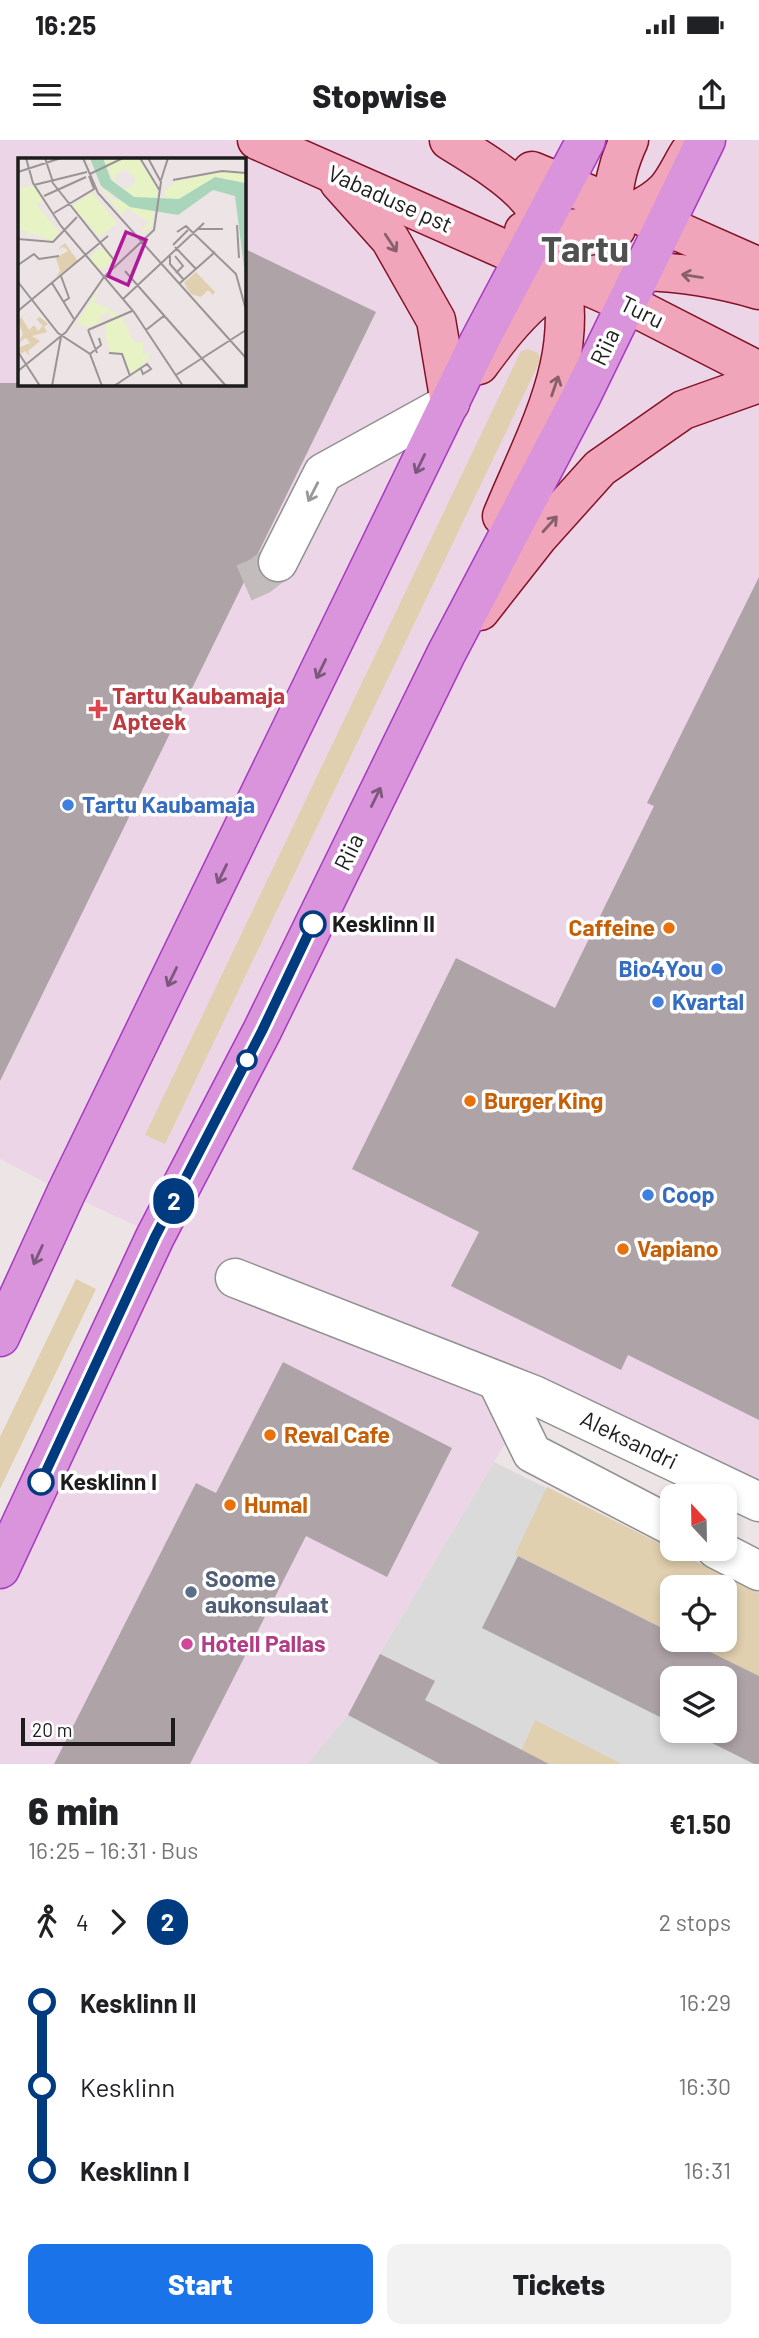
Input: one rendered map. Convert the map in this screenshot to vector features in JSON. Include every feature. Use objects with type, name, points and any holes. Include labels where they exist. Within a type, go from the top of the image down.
[{"type":"highway","points":[[0,1337],[66,1193],[450,403],[586,140]]},
{"type":"highway","name":"Riia","points":[[0,1569],[155,1237],[262,1031],[446,654],[581,397],[632,282],[631,215],[706,140]]},
{"type":"main road","name":"Vabaduse pst","points":[[257,140],[331,173],[431,201],[506,228],[538,235]]},
{"type":"main road","points":[[449,140],[499,172],[523,193],[538,235],[631,215],[666,190],[696,140]]},
{"type":"main road","points":[[463,140],[631,215],[759,267]]},
{"type":"main road","points":[[629,140],[615,180],[631,215]]},
{"type":"main road","points":[[331,173],[390,239],[436,320],[450,403]]},
{"type":"main road","name":"Turu","points":[[538,235],[566,279],[632,282],[759,370]]},
{"type":"main road","points":[[632,282],[661,271],[759,290]]},
{"type":"main road","points":[[450,403],[509,325],[537,298],[566,279]]},
{"type":"main road","points":[[446,654],[555,388],[566,330],[566,279]]},
{"type":"main road","points":[[446,654],[538,537],[600,468],[683,410],[759,383]]},
{"type":"street","points":[[278,562],[323,473],[450,403]]},
{"type":"street","name":"Aleksandri","points":[[235,1278],[534,1395],[759,1502]]},
{"type":"street","points":[[497,1381],[532,1453],[660,1520]]},
{"type":"street","points":[[737,1560],[759,1571]]},
{"type":"shaded area","points":[[0,140],[759,140],[759,1502],[737,1492],[737,1484],[721,1484],[534,1395],[380,1653],[348,1715],[307,1764],[0,1764],[0,1570],[158,1236],[0,1159]]},
{"type":"shaded area","points":[[528,349],[538,353],[540,361],[165,1144],[145,1135],[521,351]]},
{"type":"shaded area","points":[[76,1279],[96,1289],[0,1489],[0,1437]]},
{"type":"shaded area","points":[[494,1462],[660,1544],[660,1561],[694,1561],[723,1575],[660,1575],[660,1652],[737,1652],[737,1582],[759,1593],[759,1764],[307,1764],[348,1715],[380,1653]]},
{"type":"shaded area","points":[[547,1487],[660,1544],[660,1561],[695,1561],[723,1575],[660,1575],[660,1627],[515,1554]]},
{"type":"shaded area","points":[[737,1582],[759,1593],[759,1676],[710,1652],[737,1652]]},
{"type":"shaded area","points":[[535,1720],[622,1764],[515,1764]]},
{"type":"building","name":"Tartu Kaubamaja","points":[[245,249],[376,312],[0,1081],[0,383],[245,385]]},
{"type":"building","name":"Kvartal","points":[[759,577],[759,1420],[628,1355],[621,1370],[451,1286],[479,1232],[352,1169],[456,958],[555,1008],[654,806],[647,803]]},
{"type":"building","points":[[283,1362],[452,1448],[387,1577],[306,1536],[190,1764],[54,1764],[196,1483],[216,1493]]},
{"type":"building","points":[[518,1556],[660,1627],[660,1652],[710,1652],[759,1676],[759,1764],[712,1743],[737,1743],[737,1666],[660,1666],[660,1717],[482,1628]]},
{"type":"building","points":[[380,1654],[435,1681],[425,1700],[549,1764],[440,1764],[348,1715]]},
{"type":"tunnel","points":[[244,583],[260,576],[278,562]]},
{"type":"bus line","name":"2","points":[[41,1482],[155,1237],[262,1031],[313,924]]},
{"type":"place","name":"Tartu Kaubamaja Apteek","points":[[98,709]]},
{"type":"place","name":"Tartu Kaubamaja","points":[[68,805]]},
{"type":"place","name":"Kesklinn II","points":[[313,924]]},
{"type":"place","name":"Caffeine","points":[[669,928]]},
{"type":"place","name":"Bio4You","points":[[717,969]]},
{"type":"place","name":"Kvartal","points":[[658,1002]]},
{"type":"place","name":"Burger King","points":[[470,1101]]},
{"type":"place","name":"Coop","points":[[648,1195]]},
{"type":"place","name":"Vapiano","points":[[623,1249]]},
{"type":"place","name":"Reval Cafe","points":[[270,1435]]},
{"type":"place","name":"Kesklinn I","points":[[41,1482]]},
{"type":"place","name":"Humal","points":[[230,1505]]},
{"type":"place","name":"Soome aukonsulaat","points":[[191,1592]]},
{"type":"place","name":"Hotell Pallas","points":[[187,1644]]},
{"type":"district","name":"Tartu","points":[[585,249]]}]
